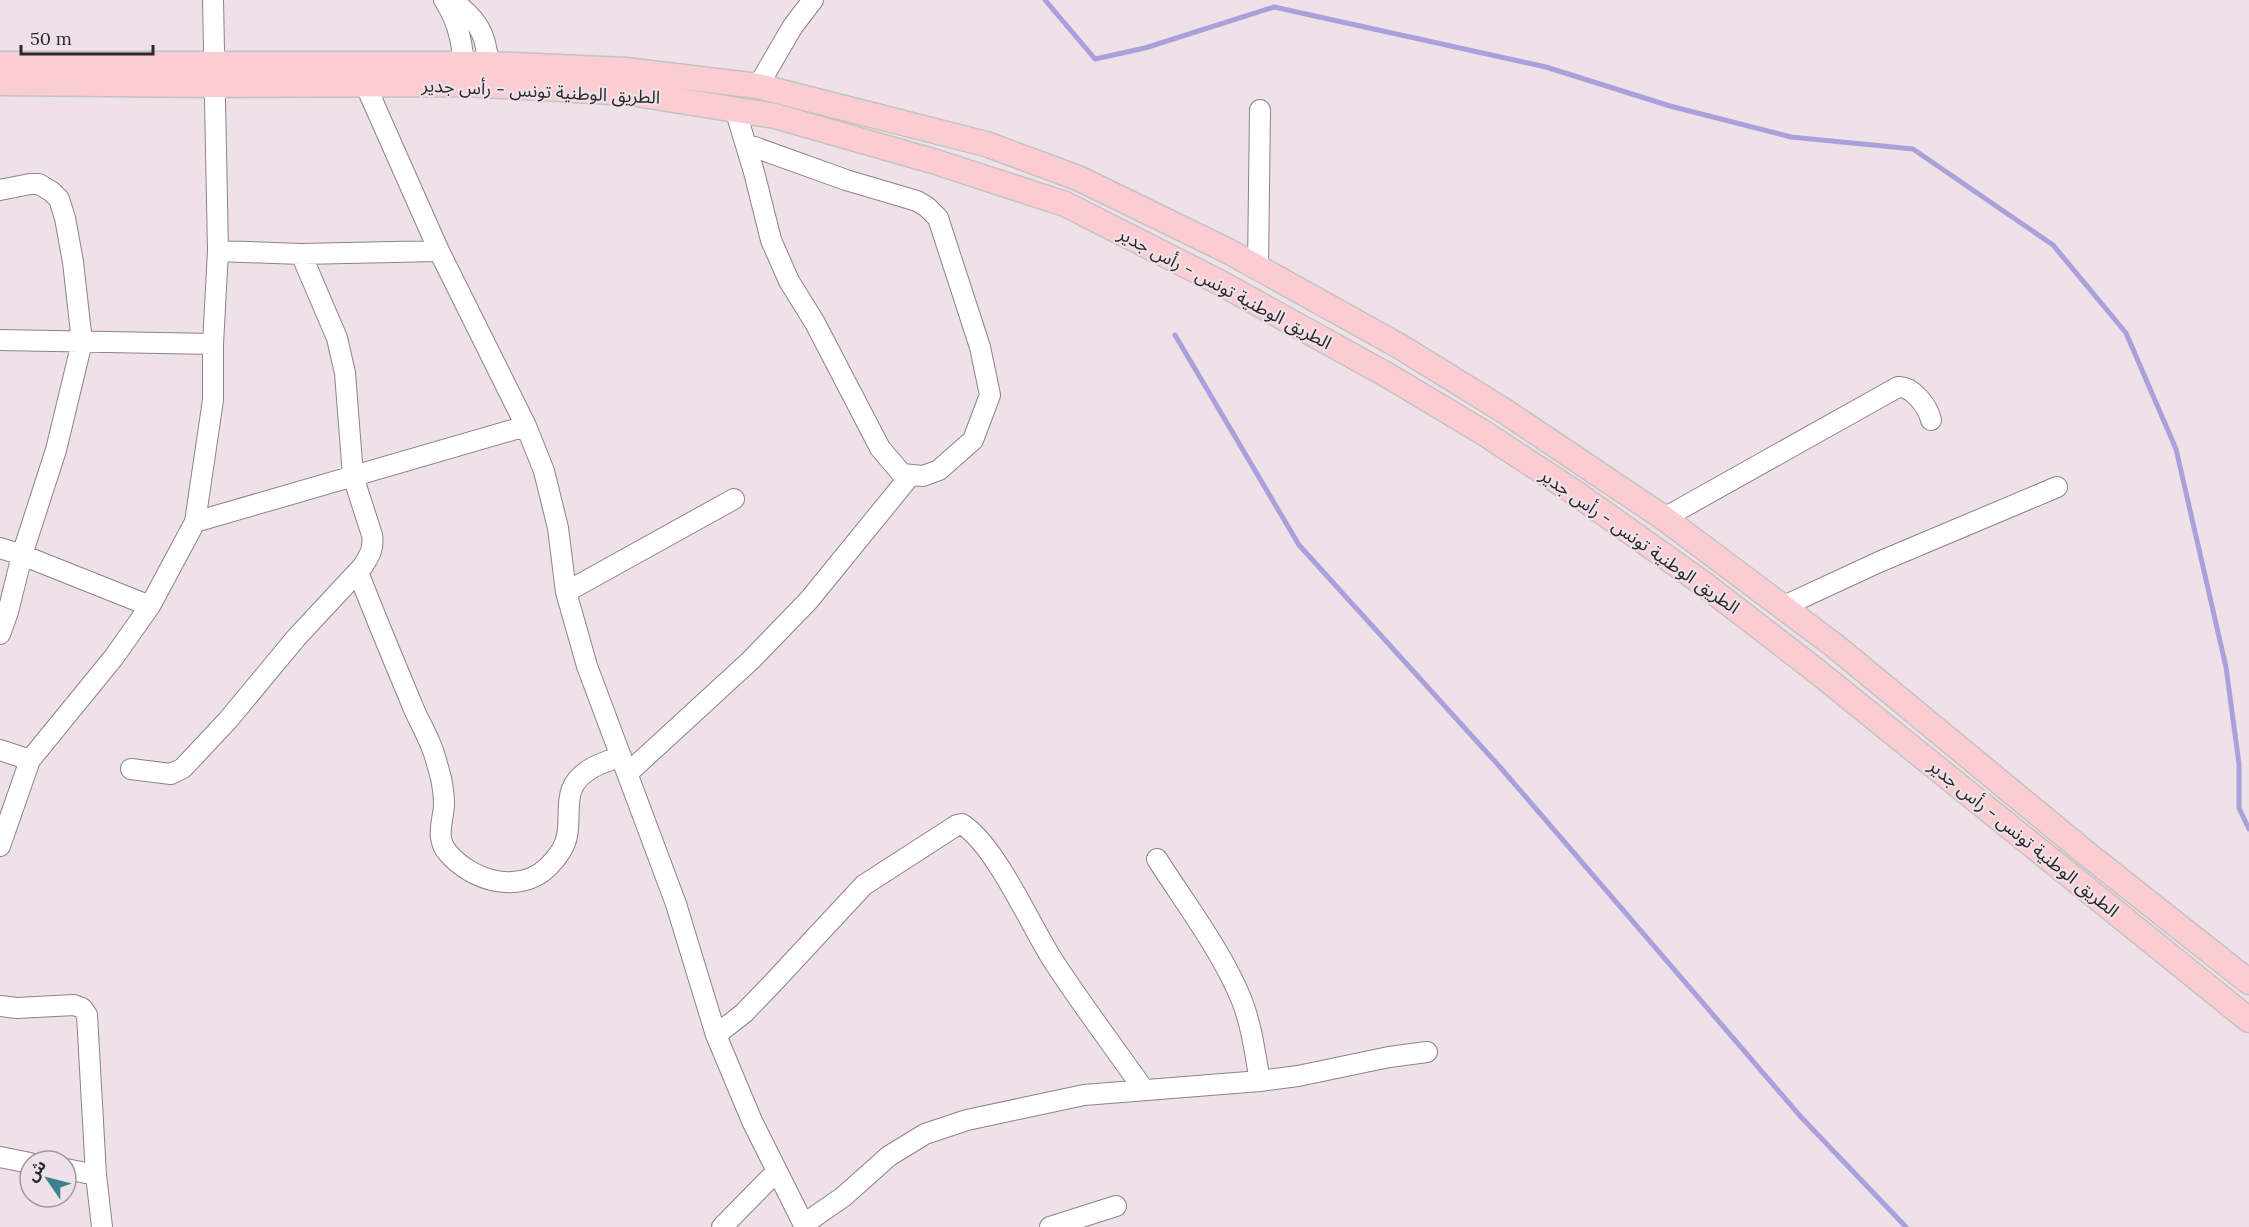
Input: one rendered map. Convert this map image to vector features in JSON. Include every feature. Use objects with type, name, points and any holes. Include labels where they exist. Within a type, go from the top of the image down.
[{"type":"main road","name":"الطريق الوطنية تونس - رأس جدير","points":[[0,64],[365,84],[465,74]]},
{"type":"main road","name":"الطريق الوطنية تونس - رأس جدير","points":[[0,82],[216,75],[489,75],[626,70],[758,86],[996,148],[1078,178],[1258,267],[1401,347],[1506,412],[1664,518],[1835,646],[2078,847],[2249,982]]},
{"type":"main road","name":"الطريق الوطنية تونس - رأس جدير","points":[[489,75],[630,93],[775,116],[936,162],[1065,204],[1217,281],[1387,375],[1484,433],[1577,494],[1701,582],[1814,669],[2249,1020]]},
{"type":"main road","points":[[1814,669],[1835,646]]},
{"type":"street","points":[[0,846],[30,760],[114,657],[150,606],[195,522],[213,399],[213,344],[218,251],[213,0]]},
{"type":"street","points":[[444,0],[459,30],[465,74]]},
{"type":"street","points":[[451,0],[479,25],[486,41],[489,75]]},
{"type":"street","points":[[758,86],[794,26],[813,0]]},
{"type":"street","points":[[365,84],[440,250],[526,426],[544,471],[558,528],[566,592],[587,666],[676,904],[716,1035],[752,1121],[805,1226],[843,1197],[889,1156],[925,1134],[967,1120],[1014,1108],[1084,1095],[1260,1081],[1298,1076],[1389,1056],[1427,1052]]},
{"type":"street","points":[[735,109],[771,240],[789,281],[815,323],[880,448],[897,470],[910,476],[923,476],[939,470],[973,440],[990,395],[980,347],[938,218],[917,201],[846,180],[746,144]]},
{"type":"street","points":[[1258,267],[1260,110]]},
{"type":"street","points":[[0,190],[39,184],[52,192],[59,200],[67,229],[82,342],[56,450],[22,555],[8,612],[0,634]]},
{"type":"street","points":[[218,251],[301,254],[440,250]]},
{"type":"street","points":[[131,769],[171,774],[183,768],[228,720],[296,638],[358,572],[371,553],[373,544],[364,507],[353,476],[345,373],[337,338],[301,254]]},
{"type":"street","points":[[0,340],[213,344]]},
{"type":"street","points":[[1664,518],[1898,387],[1909,390],[1929,411],[1931,420]]},
{"type":"street","points":[[195,522],[526,426]]},
{"type":"street","points":[[358,572],[418,720],[432,748],[444,790],[440,832],[442,843],[448,853],[480,876],[499,882],[525,882],[537,876],[554,861],[565,843],[568,831],[568,800],[577,782],[591,768],[625,765],[751,660],[800,609],[910,476]]},
{"type":"street","points":[[1782,607],[1880,562],[2057,487]]},
{"type":"street","points":[[566,592],[734,499]]},
{"type":"street","points":[[0,548],[150,606]]},
{"type":"street","points":[[0,750],[30,760]]},
{"type":"street","points":[[716,1035],[744,1013],[864,885],[962,824],[977,837],[993,859],[1054,961],[1144,1090]]},
{"type":"street","points":[[1157,859],[1226,968],[1242,1000],[1252,1032],[1260,1081]]},
{"type":"street","points":[[0,1006],[17,1008],[74,1005],[85,1010],[88,1022],[96,1175],[102,1227]]},
{"type":"street","points":[[0,1157],[18,1161]]},
{"type":"street","points":[[78,1171],[96,1175]]},
{"type":"street","points":[[722,1227],[777,1171]]},
{"type":"street","points":[[1050,1227],[1116,1206]]},
{"type":"waterway","points":[[1045,0],[1095,59],[1145,48],[1274,7],[1546,67],[1670,106],[1791,137],[1913,149],[2053,245],[2126,333],[2176,449],[2226,667],[2239,764],[2239,808],[2249,829]]},
{"type":"waterway","points":[[1175,335],[1299,545],[1500,767],[1801,1117],[1906,1227]]}]
